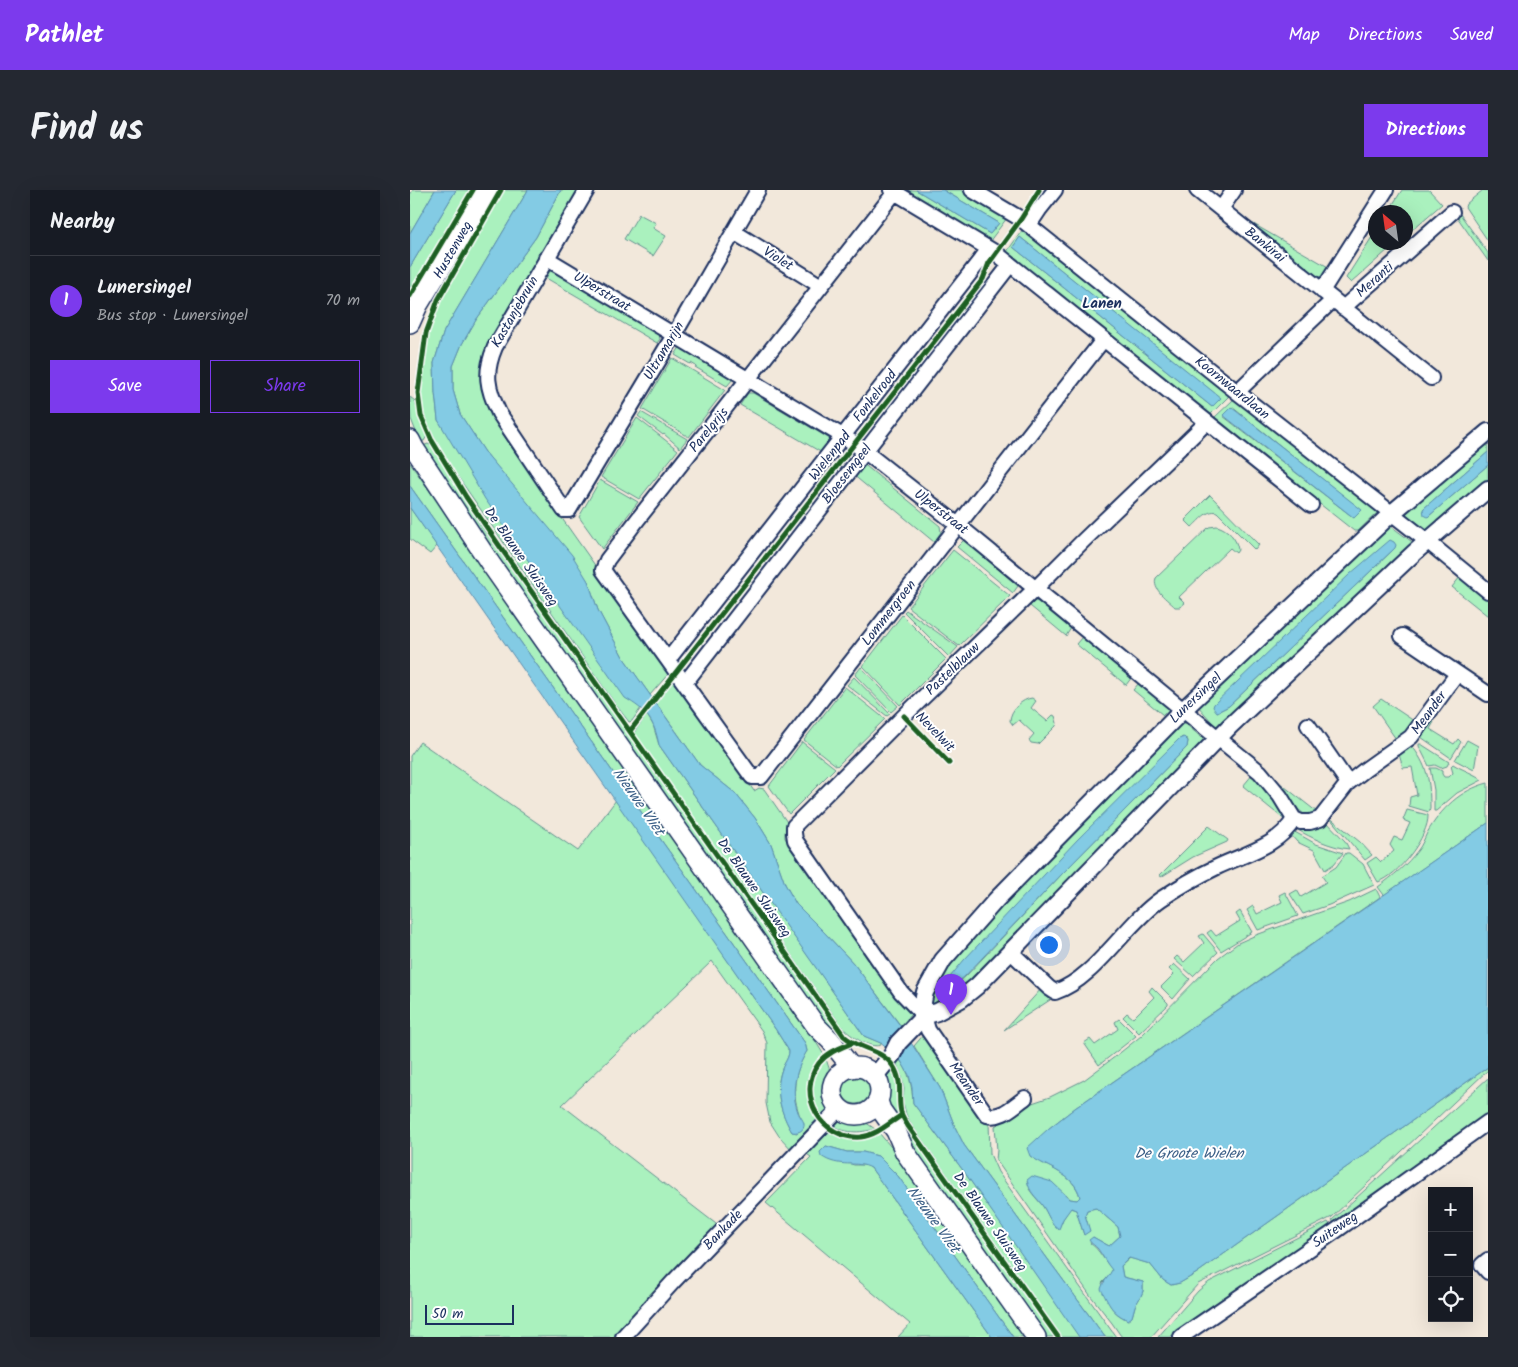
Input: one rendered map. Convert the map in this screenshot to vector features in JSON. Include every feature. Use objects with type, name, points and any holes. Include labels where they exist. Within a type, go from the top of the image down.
[{"type":"main road","name":"Hustenweg","points":[[410,323],[418,305],[488,190]]},
{"type":"main road","name":"De Blauwe Sluisweg","points":[[410,440],[490,563],[816,1026],[865,1071]]},
{"type":"main road","name":"De Blauwe Sluisweg","points":[[816,1026],[822,1044],[834,1068],[836,1078]]},
{"type":"main road","points":[[845,1070],[865,1071],[880,1088],[878,1102],[873,1108],[862,1115],[850,1115],[839,1109],[834,1102],[832,1086],[836,1078],[845,1070]]},
{"type":"main road","name":"De Blauwe Sluisweg","points":[[878,1102],[880,1110],[896,1131],[905,1152],[1036,1337]]},
{"type":"main road","name":"De Blauwe Sluisweg","points":[[862,1115],[871,1118],[887,1137],[905,1152]]},
{"type":"street","name":"Kastanjebruin","points":[[569,510],[564,510],[500,413],[491,396],[487,376],[489,360],[495,347],[587,190]]},
{"type":"street","name":"Ultramarijn","points":[[569,510],[758,190]]},
{"type":"street","name":"Koornwaardlaan","points":[[972,190],[1021,219],[1488,591]]},
{"type":"street","points":[[1030,226],[1039,210],[1055,190]]},
{"type":"street","name":"Bankirai","points":[[1198,190],[1431,378]]},
{"type":"street","points":[[1221,210],[1234,190]]},
{"type":"street","points":[[1322,291],[1386,190]]},
{"type":"street","points":[[893,191],[996,253],[1311,505]]},
{"type":"street","name":"Parelgrijs","points":[[676,672],[603,570],[607,560],[822,286],[893,191]]},
{"type":"street","name":"Meranti","points":[[1338,304],[1452,212]]},
{"type":"street","name":"Violet","points":[[734,232],[822,286]]},
{"type":"street","name":"Fonkelrood","points":[[668,660],[989,250]]},
{"type":"street","name":"Ulperstraat","points":[[546,258],[844,436],[958,525],[1260,772],[1280,796],[1294,819]]},
{"type":"street","name":"Bloesemgeel","points":[[685,684],[1010,265]]},
{"type":"street","points":[[1237,392],[1338,304]]},
{"type":"street","name":"Lommergroen","points":[[676,672],[752,777],[761,777],[1103,340]]},
{"type":"street","name":"Pastelblauw","points":[[920,1020],[795,840],[794,826],[904,716],[1207,422]]},
{"type":"street","name":"Lunersingel","points":[[920,1020],[925,992],[943,960],[1046,849],[1183,710],[1392,513],[1488,432]]},
{"type":"street","points":[[865,1071],[892,1049],[920,1020],[961,999],[977,986],[1218,738],[1427,541],[1488,489]]},
{"type":"street","points":[[1402,636],[1488,694]]},
{"type":"street","name":"Meander","points":[[1294,819],[1301,822],[1310,822],[1320,819],[1348,783],[1411,737],[1457,674]]},
{"type":"street","points":[[1308,725],[1348,783]]},
{"type":"street","points":[[1010,951],[1049,988],[1055,992],[1062,990],[1085,974],[1158,901],[1200,875],[1273,841],[1290,827],[1294,819]]},
{"type":"street","name":"Meander","points":[[920,1020],[987,1115],[1000,1116],[1025,1098]]},
{"type":"street","name":"Bankade","points":[[623,1337],[679,1275],[839,1109]]},
{"type":"street","name":"Suiteweg","points":[[1181,1337],[1337,1230],[1488,1122]]},
{"type":"street","points":[[1488,1260],[1482,1265],[1488,1272]]},
{"type":"green space","points":[[413,190],[435,190],[410,233],[410,195]]},
{"type":"green space","points":[[456,190],[471,190],[410,292],[410,267]]},
{"type":"green space","points":[[503,190],[528,190],[444,331],[434,363],[438,420],[641,708],[632,721],[629,722],[454,471],[434,438],[424,415],[420,393],[421,351],[431,317],[448,281]]},
{"type":"green space","points":[[561,190],[578,190],[504,320],[488,403],[497,426],[670,672],[650,695],[623,657],[598,610],[588,581],[485,452],[460,414],[453,390],[453,366],[462,344],[476,320],[536,237]]},
{"type":"green space","points":[[900,190],[916,190],[990,234],[999,223],[943,190],[961,190],[1007,218],[989,242]]},
{"type":"green space","points":[[1402,190],[1429,190],[1442,204],[1413,229],[1413,205],[1392,205]]},
{"type":"green space","points":[[1483,190],[1488,191],[1488,241],[1465,207]]},
{"type":"green space","points":[[1458,212],[1488,253],[1488,261],[1455,214]]},
{"type":"green space","points":[[639,214],[656,223],[653,228],[666,236],[653,256],[624,239]]},
{"type":"green space","points":[[1243,218],[1330,268],[1323,277],[1316,276]]},
{"type":"green space","points":[[1023,229],[1230,393],[1228,397],[1209,416],[1006,253]],"holes":[[[1020,237],[1220,398],[1212,407],[1013,247]]]},
{"type":"green space","points":[[1368,243],[1368,250],[1388,250],[1351,283],[1346,278]]},
{"type":"green space","points":[[550,271],[556,272],[659,335],[660,339],[657,343],[546,278]]},
{"type":"green space","points":[[680,347],[733,379],[727,386],[675,355]]},
{"type":"green space","points":[[672,358],[725,390],[689,437],[642,409]]},
{"type":"green space","points":[[748,393],[753,393],[835,442],[824,454],[740,405]]},
{"type":"green space","points":[[410,397],[415,401],[419,418],[427,436],[424,441],[420,442],[411,419]]},
{"type":"green space","points":[[1237,399],[1378,512],[1358,531],[1354,531],[1214,420],[1233,400]],"holes":[[[1232,407],[1361,510],[1354,518],[1223,416]]]},
{"type":"green space","points":[[641,412],[687,439],[680,448],[638,416]]},
{"type":"green space","points":[[637,418],[678,450],[639,499],[601,477]]},
{"type":"green space","points":[[1488,436],[1488,452],[1423,509],[1429,516],[1488,465],[1488,484],[1430,532],[1404,513]]},
{"type":"green space","points":[[428,444],[432,446],[481,526],[845,1040],[843,1044],[839,1045],[487,547],[423,446]]},
{"type":"green space","points":[[861,462],[940,526],[941,532],[934,542],[852,474]]},
{"type":"green space","points":[[410,463],[791,1002],[824,1055],[811,1070],[808,1084],[810,1104],[820,1123],[793,1151],[779,1136],[770,1122],[766,1103],[767,1043],[762,1031],[712,961],[562,1105],[720,1227],[614,1337],[410,1337],[410,756],[420,742],[578,851],[616,800],[789,1051],[780,1077],[779,1093],[782,1110],[788,1125],[792,1132],[797,1133],[803,1123],[796,1105],[796,1078],[798,1069],[807,1051],[805,1043],[410,486]]},
{"type":"green space","points":[[600,480],[638,502],[602,549],[579,517]]},
{"type":"green space","points":[[1210,495],[1259,545],[1255,550],[1217,512],[1210,512],[1192,527],[1185,520]]},
{"type":"green space","points":[[410,508],[437,546],[430,554],[410,539]]},
{"type":"green space","points":[[1388,524],[1415,544],[1218,729],[1197,705]],"holes":[[[1395,548],[1229,706],[1217,712]]]},
{"type":"green space","points":[[1217,526],[1225,529],[1231,535],[1236,542],[1238,550],[1236,553],[1230,548],[1179,597],[1185,603],[1180,607],[1175,607],[1158,590],[1155,582],[1156,578],[1209,527]]},
{"type":"green space","points":[[964,540],[1018,586],[1013,593],[957,547]]},
{"type":"green space","points":[[953,550],[1010,596],[959,646],[908,607]]},
{"type":"green space","points":[[1460,577],[1488,599],[1488,616],[1452,587]]},
{"type":"green space","points":[[1035,601],[1039,602],[1071,628],[1066,636],[1030,606]]},
{"type":"green space","points":[[906,610],[958,647],[949,657],[904,612]]},
{"type":"green space","points":[[902,615],[946,659],[900,705],[863,666]]},
{"type":"green space","points":[[1082,637],[1132,677],[1126,685],[1076,644]]},
{"type":"green space","points":[[861,667],[898,706],[891,712],[855,675]]},
{"type":"green space","points":[[854,677],[890,714],[887,716],[847,685]]},
{"type":"green space","points":[[675,679],[754,791],[759,788],[764,789],[789,825],[785,832],[785,838],[911,1014],[901,1026],[854,964],[796,904],[785,884],[771,844],[755,818],[735,793],[700,765],[656,703]]},
{"type":"green space","points":[[1139,683],[1171,708],[1163,715],[1133,690]]},
{"type":"green space","points":[[845,687],[885,719],[837,766],[804,740]]},
{"type":"green space","points":[[1032,698],[1036,701],[1031,708],[1047,721],[1053,715],[1055,716],[1057,723],[1038,744],[1031,743],[1029,740],[1034,734],[1019,720],[1013,725],[1010,721],[1012,713],[1017,706],[1024,700]]},
{"type":"green space","points":[[1381,699],[1417,723],[1398,742],[1373,706]]},
{"type":"green space","points":[[647,715],[653,725],[659,745],[864,1036],[881,1043],[881,1045],[876,1046],[866,1043],[855,1038],[843,1028],[635,734],[635,731]]},
{"type":"green space","points":[[1429,719],[1434,722],[1430,729],[1454,744],[1458,739],[1461,742],[1451,758],[1418,735]]},
{"type":"green space","points":[[1182,721],[1207,742],[977,982],[932,1008],[927,996],[956,951]],"holes":[[[1182,737],[1187,739],[1187,747],[1062,874],[966,976],[947,993]]]},
{"type":"green space","points":[[1467,740],[1478,746],[1474,770],[1455,760]]},
{"type":"green space","points":[[802,742],[835,768],[789,814],[769,786]]},
{"type":"green space","points":[[1410,743],[1421,759],[1427,774],[1429,812],[1409,806],[1410,797],[1417,795],[1412,767],[1403,768],[1398,751]]},
{"type":"green space","points":[[1419,744],[1449,762],[1447,766],[1441,768],[1435,765],[1429,766]]},
{"type":"green space","points":[[1453,764],[1482,780],[1457,793],[1434,811],[1434,790],[1430,768],[1436,768],[1442,771],[1444,777],[1449,777],[1453,773],[1451,766]]},
{"type":"green space","points":[[1253,774],[1267,787],[1286,821],[1243,786]]},
{"type":"green space","points":[[1280,783],[1317,812],[1305,815],[1298,809]]},
{"type":"green space","points":[[1488,783],[1488,823],[1384,895],[1378,887],[1414,855],[1421,846],[1432,824],[1445,808],[1469,790]]},
{"type":"green space","points":[[1407,810],[1428,815],[1427,824],[1418,844],[1403,864],[1378,882],[1367,863],[1376,857],[1381,862],[1394,851],[1390,845],[1394,837],[1402,840],[1410,823],[1403,820]]},
{"type":"green space","points":[[1329,817],[1360,842],[1372,855],[1365,860]]},
{"type":"green space","points":[[1325,820],[1345,841],[1349,849],[1328,844],[1296,829]]},
{"type":"green space","points":[[1209,826],[1228,840],[1227,842],[1193,857],[1161,877],[1160,875]]},
{"type":"green space","points":[[1293,831],[1316,844],[1343,853],[1334,864],[1325,870],[1314,850],[1297,842],[1290,834]]},
{"type":"green space","points":[[1346,853],[1349,853],[1363,864],[1374,885],[1303,914],[1290,894],[1297,890],[1301,897],[1326,882],[1322,876],[1336,867]]},
{"type":"green space","points":[[1376,889],[1380,897],[1075,1108],[1048,1129],[1030,1156],[1066,1177],[1077,1189],[1080,1197],[1077,1200],[1070,1199],[1067,1195],[1029,1189],[1042,1205],[1051,1221],[1059,1228],[1070,1208],[1076,1210],[1084,1235],[1089,1230],[1085,1215],[1087,1210],[1096,1208],[1118,1227],[1120,1236],[1109,1246],[1093,1237],[1090,1243],[1113,1270],[1102,1283],[1108,1301],[1116,1313],[1128,1320],[1132,1317],[1135,1306],[1143,1291],[1143,1282],[1123,1277],[1121,1266],[1130,1258],[1150,1264],[1163,1280],[1171,1285],[1180,1283],[1197,1273],[1488,1067],[1488,1070],[1332,1217],[1198,1284],[1151,1337],[1121,1336],[1090,1295],[996,1160],[995,1126],[1026,1105],[1050,1097],[1084,1080],[1116,1056],[1141,1036],[1218,958],[1238,943],[1349,902]]},
{"type":"green space","points":[[1285,892],[1298,916],[1258,930],[1247,910],[1253,906],[1257,914],[1282,902],[1279,895]]},
{"type":"green space","points":[[1240,911],[1252,932],[1221,951],[1207,933],[1211,930],[1216,936],[1240,921],[1236,914]]},
{"type":"green space","points":[[1203,934],[1218,952],[1193,976],[1174,959],[1177,956],[1184,962],[1204,943],[1199,936]]},
{"type":"green space","points":[[1174,964],[1190,979],[1173,999],[1161,987],[1174,974],[1169,969]]},
{"type":"green space","points":[[1152,987],[1168,1005],[1139,1033],[1123,1017],[1127,1013],[1133,1018],[1154,997],[1149,991]]},
{"type":"green space","points":[[1042,988],[1050,1000],[1004,1030],[1005,1029]]},
{"type":"green space","points":[[1119,1019],[1136,1036],[1099,1065],[1084,1043],[1090,1039],[1095,1045],[1118,1029],[1115,1022]]},
{"type":"green space","points":[[925,1033],[989,1122],[990,1154],[998,1172],[1116,1337],[1105,1337],[964,1145],[940,1088],[914,1046]]},
{"type":"green space","points":[[826,1059],[830,1071],[826,1087],[829,1108],[826,1120],[816,1105],[813,1087],[815,1075]]},
{"type":"green space","points":[[899,1059],[906,1069],[910,1080],[913,1103],[965,1173],[1080,1337],[1062,1337],[911,1124],[903,1102],[904,1089],[902,1077],[896,1062]]},
{"type":"green space","points":[[889,1065],[895,1076],[899,1113],[891,1117],[885,1101],[885,1075]]},
{"type":"green space","points":[[856,1076],[866,1080],[870,1090],[866,1100],[856,1104],[846,1100],[842,1090],[846,1080]]},
{"type":"green space","points":[[1488,1078],[1488,1116],[1334,1223],[1332,1220]]},
{"type":"green space","points":[[839,1119],[865,1122],[875,1129],[852,1132],[841,1130],[830,1124]]},
{"type":"green space","points":[[898,1120],[901,1121],[1054,1337],[1046,1337],[900,1134]]},
{"type":"green space","points":[[826,1131],[854,1139],[879,1133],[909,1168],[1028,1337],[1013,1337],[898,1176],[878,1156],[863,1152],[847,1152],[826,1146],[820,1152],[854,1165],[866,1165],[871,1168],[992,1337],[898,1337],[910,1324],[766,1203],[811,1157],[804,1152]]},
{"type":"green space","points":[[1328,1222],[1331,1226],[1170,1337],[1158,1337],[1198,1291],[1209,1282]]},
{"type":"water","points":[[435,190],[456,190],[410,267],[410,233]]},
{"type":"water","points":[[528,190],[561,190],[536,237],[476,320],[462,344],[453,366],[453,390],[460,414],[485,452],[572,555],[588,581],[598,610],[623,657],[700,765],[735,793],[755,818],[771,844],[785,884],[796,904],[854,964],[899,1024],[940,1088],[964,1145],[1105,1337],[1079,1337],[965,1173],[913,1103],[909,1075],[901,1061],[883,1044],[864,1036],[659,745],[655,729],[648,717],[639,707],[625,698],[485,499],[438,420],[434,363],[444,331]]},
{"type":"water","points":[[916,190],[943,190],[999,223],[990,234]]},
{"type":"water","points":[[1020,237],[1221,398],[1212,407],[1013,247]]},
{"type":"water","points":[[1231,407],[1362,510],[1354,518],[1223,415]]},
{"type":"water","points":[[1488,452],[1488,465],[1428,517],[1424,515],[1423,509]]},
{"type":"water","points":[[410,486],[805,1043],[807,1051],[797,1073],[794,1088],[796,1104],[804,1124],[801,1131],[792,1132],[780,1102],[780,1077],[789,1051],[410,508]]},
{"type":"water","points":[[1390,540],[1396,545],[1395,548],[1229,706],[1217,712],[1213,707],[1214,704],[1350,574]]},
{"type":"water","points":[[1184,737],[1188,741],[1187,747],[965,976],[946,993],[942,992],[941,988],[964,960],[1077,840],[1179,739]]},
{"type":"water","name":"De Groote Wielen","points":[[1488,823],[1488,1067],[1197,1273],[1180,1283],[1171,1285],[1163,1280],[1150,1264],[1129,1258],[1121,1266],[1123,1277],[1143,1282],[1143,1291],[1135,1306],[1132,1317],[1128,1320],[1118,1314],[1111,1307],[1101,1289],[1112,1270],[1098,1249],[1089,1240],[1093,1237],[1109,1246],[1120,1236],[1118,1227],[1096,1208],[1087,1210],[1085,1215],[1090,1231],[1084,1235],[1076,1210],[1071,1208],[1059,1229],[1056,1227],[1031,1191],[1027,1180],[1032,1176],[1052,1182],[1070,1199],[1077,1200],[1080,1197],[1077,1189],[1066,1177],[1030,1156],[1027,1148],[1075,1108]]},
{"type":"water","points":[[826,1146],[847,1152],[863,1152],[878,1156],[898,1176],[1013,1337],[992,1337],[871,1168],[828,1160],[821,1156],[820,1152]]},
{"type":"cycle path","points":[[410,296],[473,190]]},
{"type":"cycle path","points":[[501,190],[438,300],[426,333],[418,393],[421,416],[431,439],[466,497],[503,551],[844,1036],[850,1041],[876,1052],[893,1066],[898,1078],[903,1118],[1058,1337]]},
{"type":"cycle path","name":"Wielenpad","points":[[630,731],[983,279],[989,263],[1021,219],[1039,190]]},
{"type":"cycle path","name":"Nevelwit","points":[[904,716],[949,763]]},
{"type":"cycle path","points":[[852,1043],[826,1056],[812,1075],[811,1101],[816,1113],[824,1123],[835,1131],[847,1136],[861,1137],[878,1131],[902,1115]]},
{"type":"place","name":"Lunersingel","points":[[951,1015]]},
{"type":"district","name":"Lanen","points":[[1102,304]]},
{"type":"water label","name":"Nieuwe Vliet","points":[[638,802]]},
{"type":"water label","name":"Nieuwe Vliet","points":[[933,1220]]}]
